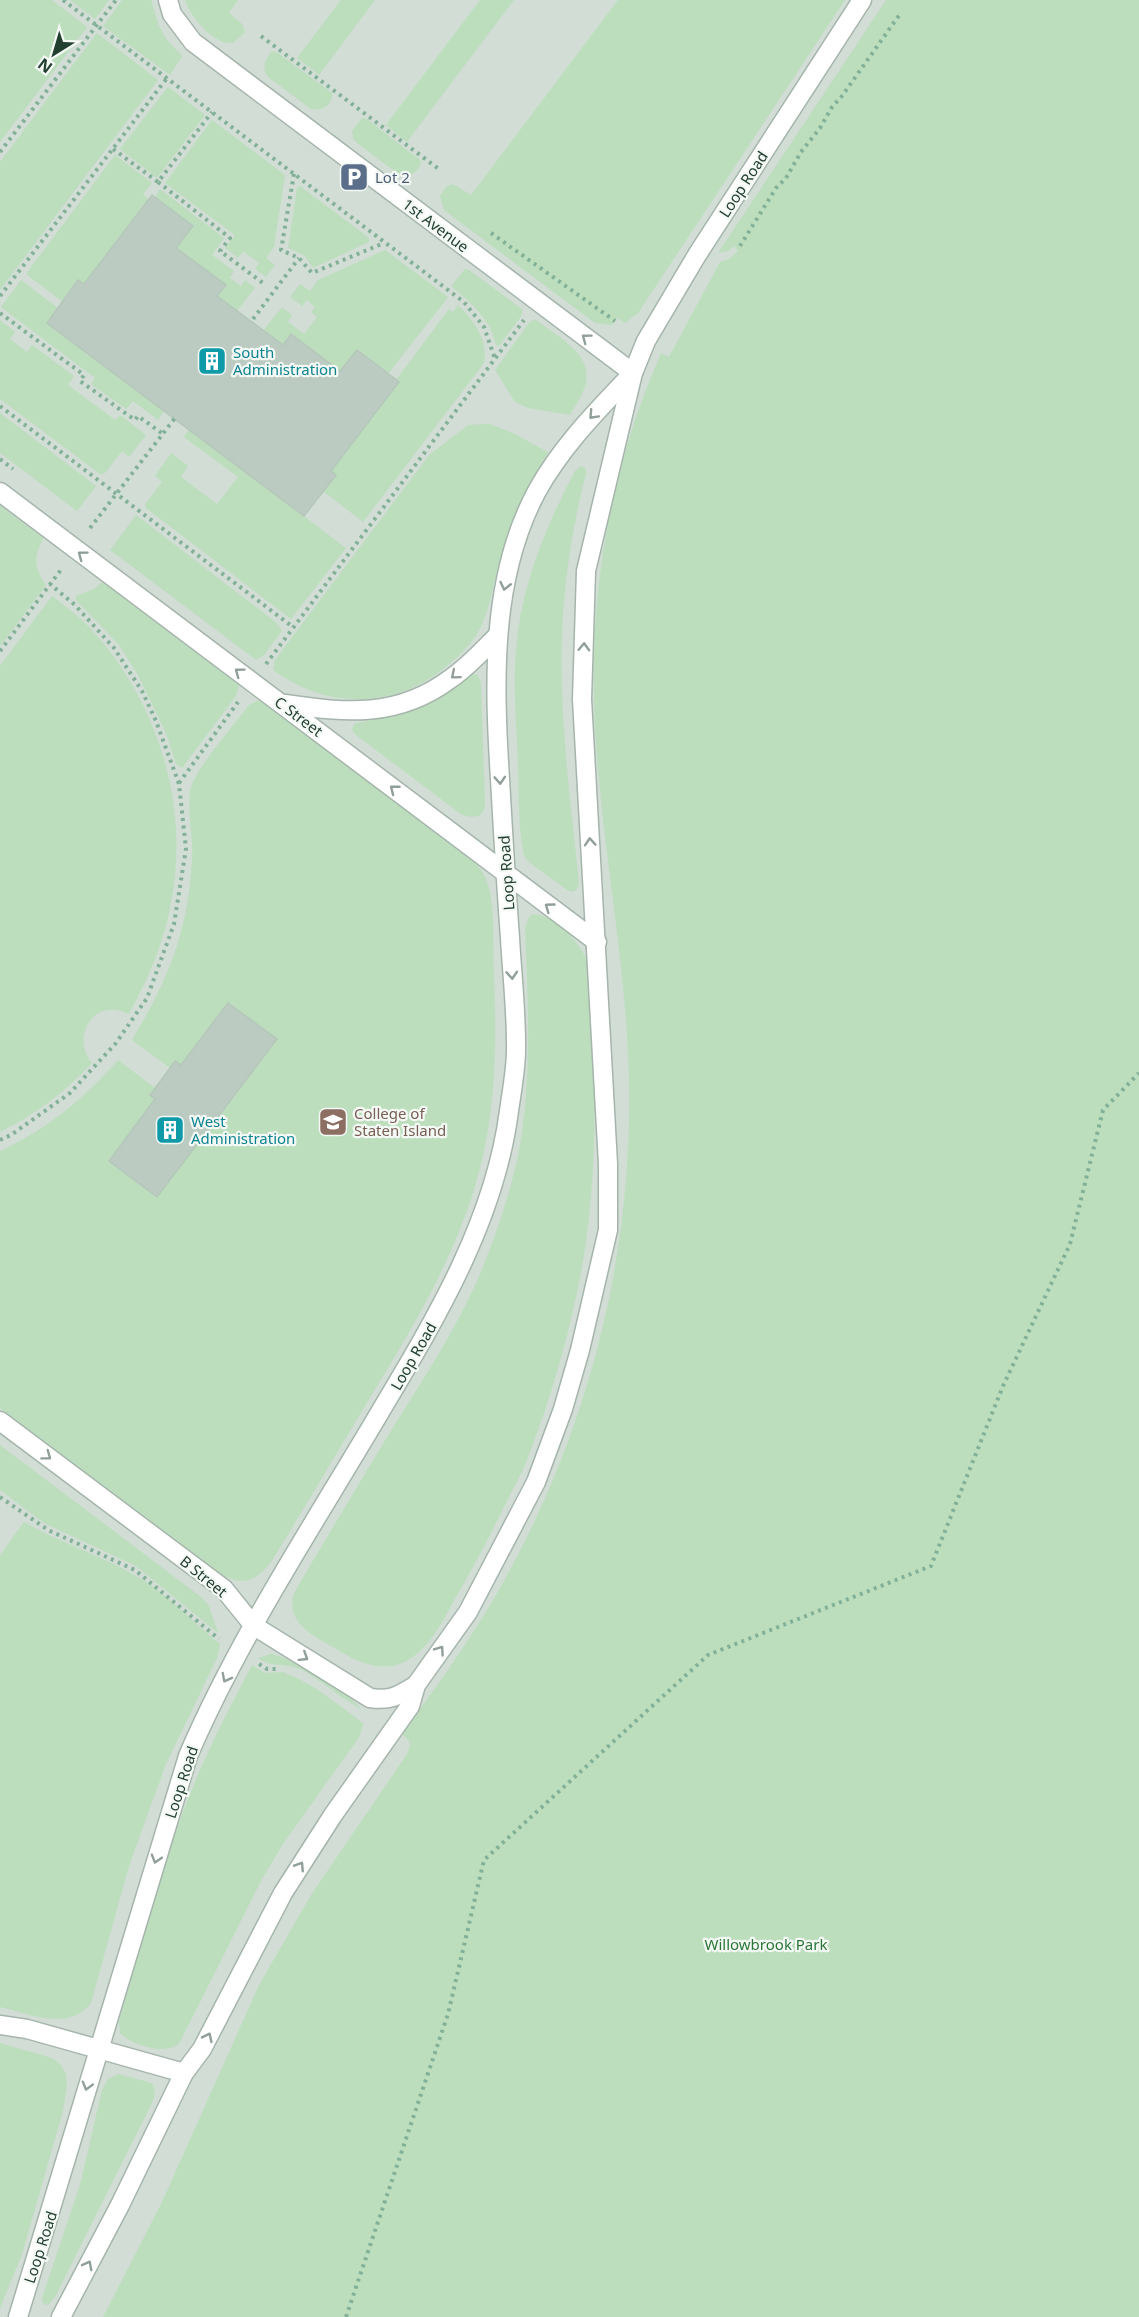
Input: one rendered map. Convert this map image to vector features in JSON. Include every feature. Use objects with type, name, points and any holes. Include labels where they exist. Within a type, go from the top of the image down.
[{"type":"street","name":"1st Avenue","points":[[168,0],[172,14],[193,42],[633,373]]},
{"type":"street","name":"Loop Road","points":[[61,2317],[120,2205],[184,2073],[202,2049],[282,1893],[333,1815],[410,1706],[416,1685],[468,1612],[536,1482],[563,1409],[580,1350],[608,1230],[608,1164],[582,699],[586,571],[633,373],[646,341],[686,273],[862,0]]},
{"type":"street","name":"Loop Road","points":[[18,2317],[188,1756],[202,1724],[254,1626],[431,1326],[465,1259],[491,1195],[509,1116],[517,1046],[495,709],[498,635],[503,592],[518,539],[537,492],[574,435],[633,373]]},
{"type":"street","name":"C Street","points":[[0,492],[284,704],[506,876],[597,942]]},
{"type":"street","points":[[284,704],[358,712],[392,706],[427,694],[452,678],[498,635]]},
{"type":"street","name":"B Street","points":[[0,1421],[224,1589],[254,1626],[370,1698],[385,1700],[396,1697],[416,1685]]},
{"type":"street","points":[[0,2025],[184,2073]]},
{"type":"path","points":[[63,0],[464,302],[484,327],[495,359]]},
{"type":"path","points":[[0,152],[116,0]]},
{"type":"path","points":[[740,246],[776,188],[786,178],[832,107],[900,14]]},
{"type":"path","points":[[261,36],[440,170]]},
{"type":"path","points":[[0,296],[167,78]]},
{"type":"path","points":[[158,182],[212,112]]},
{"type":"path","points":[[113,148],[230,238],[220,251],[263,283]]},
{"type":"path","points":[[294,174],[281,250],[299,258],[312,273],[384,243]]},
{"type":"path","points":[[482,226],[615,321]]},
{"type":"path","points":[[254,319],[299,258]]},
{"type":"path","points":[[265,665],[538,301]]},
{"type":"path","points":[[0,313],[84,375],[80,381],[135,420],[138,416],[163,434]]},
{"type":"path","points":[[0,406],[293,627]]},
{"type":"path","points":[[91,529],[175,418]]},
{"type":"path","points":[[0,651],[69,559]]},
{"type":"path","points":[[0,1140],[11,1135],[70,1094],[116,1043],[147,998],[174,924],[186,849],[179,784],[142,691],[114,648],[75,605],[50,584]]},
{"type":"path","points":[[179,784],[240,700]]},
{"type":"path","points":[[346,2317],[448,2014],[484,1860],[708,1655],[931,1566],[1003,1386],[1070,1244],[1103,1110],[1139,1073]]},
{"type":"path","points":[[0,1497],[48,1530],[135,1570],[216,1636],[267,1669],[282,1669]]},
{"type":"shaded area","name":"College of Staten Island","points":[[0,0],[915,0],[668,1036],[629,1396],[145,2317],[0,2317]]},
{"type":"green space","points":[[0,0],[52,0],[87,27],[0,142]]},
{"type":"green space","points":[[70,0],[109,0],[95,19]]},
{"type":"green space","points":[[122,0],[151,0],[159,26],[167,40],[182,56],[170,75],[103,26]]},
{"type":"green space","points":[[185,0],[238,0],[229,13],[242,24],[245,32],[233,43],[218,40],[192,15]]},
{"type":"green space","points":[[341,0],[375,0],[319,75],[297,58]]},
{"type":"green space","points":[[480,0],[514,0],[407,142],[386,125]]},
{"type":"green space","points":[[618,0],[845,0],[638,313],[625,323],[618,318],[612,325],[595,323],[444,210],[440,196],[446,187],[453,184],[471,195]]},
{"type":"green space","name":"Willowbrook Park","points":[[886,0],[1139,0],[1139,2317],[103,2317],[162,2202],[259,1985],[311,1895],[407,1754],[409,1743],[402,1734],[475,1630],[513,1564],[564,1452],[585,1393],[614,1274],[623,1213],[628,1152],[629,1090],[624,992],[601,797],[594,699],[596,610],[608,522],[630,437],[661,353],[669,357],[720,262],[729,259],[738,251],[734,246],[728,251],[718,253]]},
{"type":"green space","points":[[97,33],[158,80],[0,290],[0,162]]},
{"type":"green space","points":[[272,51],[278,53],[332,93],[329,104],[319,109],[311,109],[268,77],[265,64]]},
{"type":"green space","points":[[168,87],[205,115],[157,178],[120,149]]},
{"type":"green space","points":[[362,118],[367,119],[420,160],[421,164],[415,172],[408,176],[401,176],[353,139],[352,131]]},
{"type":"green space","points":[[212,120],[285,175],[274,247],[266,258],[275,265],[266,277],[255,269],[259,263],[243,251],[238,258],[225,248],[235,235],[165,183]]},
{"type":"green space","points":[[115,155],[152,183],[143,194],[148,199],[84,284],[63,302],[26,274]]},
{"type":"green space","points":[[300,186],[369,238],[369,242],[313,268],[305,256],[288,248],[297,188]]},
{"type":"green space","points":[[160,189],[224,238],[212,255],[234,271],[230,278],[241,286],[245,280],[255,288],[237,311],[217,296],[225,285],[176,248],[192,226],[155,197]]},
{"type":"green space","points":[[385,250],[448,297],[388,374],[357,350],[340,371],[291,335],[283,345],[263,331],[282,307],[292,315],[288,322],[304,334],[317,317],[311,312],[315,307],[307,300],[302,306],[290,297],[300,284],[310,291],[318,280]]},
{"type":"green space","points":[[465,269],[523,310],[520,318],[499,346],[496,345],[489,327],[479,312],[451,286]]},
{"type":"green space","points":[[21,280],[58,308],[47,323],[164,411],[158,420],[133,401],[126,409],[91,384],[95,378],[1,307]]},
{"type":"green space","points":[[458,305],[469,317],[482,338],[484,363],[363,522],[323,491],[331,471],[399,382],[396,380],[449,309],[453,312]]},
{"type":"green space","points":[[535,319],[572,347],[584,364],[587,375],[585,386],[570,415],[528,408],[515,402],[495,370],[529,323]]},
{"type":"green space","points":[[0,320],[15,332],[10,339],[27,352],[32,345],[74,376],[68,385],[115,420],[120,415],[146,435],[129,457],[122,451],[105,473],[100,474],[0,399]]},
{"type":"green space","points":[[0,413],[96,486],[77,511],[0,453]]},
{"type":"green space","points":[[490,424],[515,434],[548,452],[515,518],[504,546],[485,617],[468,646],[429,679],[408,690],[362,699],[339,698],[317,693],[273,670],[275,660],[429,455],[468,425]]},
{"type":"green space","points":[[189,429],[346,548],[291,619],[146,508],[145,504],[162,482],[155,476],[171,453],[188,466],[181,477],[217,504],[238,477],[184,437]]},
{"type":"green space","points":[[581,466],[586,469],[586,474],[573,532],[562,627],[564,737],[579,883],[573,892],[530,863],[524,856],[520,822],[515,681],[518,631],[532,569],[556,509],[575,471]]},
{"type":"green space","points":[[0,506],[43,538],[36,562],[46,585],[0,646]]},
{"type":"green space","points":[[136,515],[277,623],[282,631],[264,655],[256,660],[110,550]]},
{"type":"green space","points":[[102,582],[239,685],[236,696],[182,768],[176,764],[166,733],[138,675],[119,645],[76,600],[76,596],[94,589]]},
{"type":"green space","points":[[52,596],[81,619],[107,648],[129,680],[147,714],[161,750],[171,788],[176,826],[176,865],[171,903],[160,946],[129,1014],[118,1010],[106,1011],[90,1020],[86,1028],[84,1046],[92,1063],[49,1102],[0,1132],[0,666]]},
{"type":"green space","points":[[470,673],[478,675],[481,684],[485,804],[479,816],[470,817],[461,814],[352,730],[354,724],[403,712],[431,700]]},
{"type":"green space","points":[[259,700],[457,847],[483,873],[492,907],[495,1038],[491,1106],[484,1151],[465,1216],[438,1278],[406,1338],[273,1559],[258,1576],[239,1581],[224,1576],[0,1408],[0,1151],[33,1134],[64,1112],[118,1060],[155,1088],[150,1095],[155,1099],[109,1161],[157,1197],[276,1040],[228,1003],[181,1065],[170,1068],[132,1040],[166,976],[181,933],[190,886],[192,860],[189,803],[191,787],[201,768],[249,705]]},
{"type":"green space","points":[[533,914],[557,924],[579,946],[587,961],[594,1066],[594,1137],[590,1207],[582,1269],[570,1324],[537,1435],[525,1466],[482,1550],[428,1643],[405,1662],[378,1666],[343,1653],[306,1630],[294,1614],[292,1604],[294,1593],[450,1333],[476,1283],[499,1224],[516,1163],[524,1118],[528,1064],[525,928],[529,917]]},
{"type":"green space","points":[[0,1445],[201,1597],[209,1606],[218,1633],[136,1566],[44,1523],[0,1490]]},
{"type":"green space","points":[[24,1522],[119,1567],[149,1584],[220,1644],[217,1658],[166,1764],[129,1866],[91,2003],[82,2012],[60,2019],[0,2007],[0,1555]]},
{"type":"green space","points":[[271,1654],[291,1661],[319,1677],[346,1694],[361,1709],[302,1670],[269,1663],[258,1658]]},
{"type":"green space","points":[[252,1665],[265,1673],[284,1672],[317,1689],[363,1723],[360,1736],[283,1844],[262,1879],[180,2042],[168,2049],[150,2048],[132,2042],[120,2033],[119,2022],[148,1917],[189,1796],[214,1739]]},
{"type":"green space","points":[[0,2043],[52,2058],[61,2065],[66,2074],[67,2085],[63,2111],[22,2254],[0,2308]]},
{"type":"green space","points":[[118,2074],[152,2083],[155,2093],[153,2101],[55,2297],[45,2305],[42,2298],[80,2185],[102,2090],[108,2079]]},
{"type":"building","name":"South Administration","points":[[152,195],[193,226],[176,248],[226,285],[217,296],[283,345],[291,334],[340,371],[357,350],[399,382],[331,471],[336,475],[304,516],[47,323],[78,280],[84,284]]},
{"type":"building","name":"West Administration","points":[[228,1003],[277,1039],[157,1197],[109,1161],[155,1099],[150,1095],[175,1061],[181,1065]]},
{"type":"place","name":"Lot 2","points":[[354,177]]},
{"type":"place","name":"South Administration","points":[[212,361]]},
{"type":"place","name":"College of Staten Island","points":[[333,1122]]},
{"type":"place","name":"West Administration","points":[[170,1130]]}]
